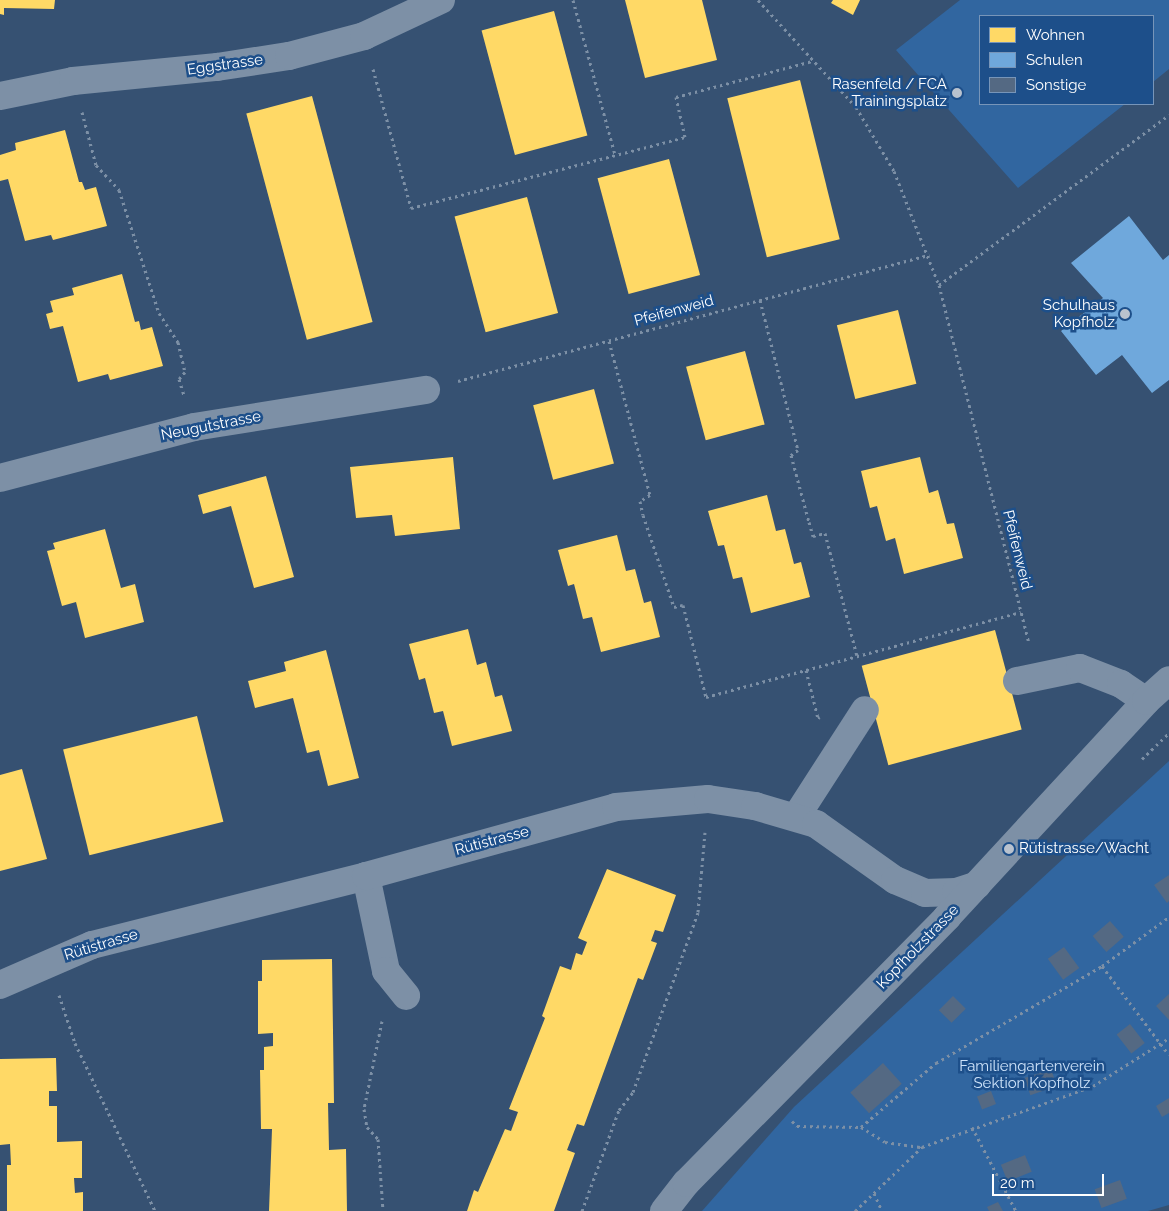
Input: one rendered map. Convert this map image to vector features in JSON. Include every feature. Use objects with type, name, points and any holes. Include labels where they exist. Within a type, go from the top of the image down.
[{"type":"street","name":"Eggstrasse","points":[[0,96],[73,81],[217,68],[288,56],[364,36],[441,0]]},
{"type":"street","name":"Neugutstrasse","points":[[0,478],[194,427],[426,390]]},
{"type":"street","points":[[1027,679],[1080,668],[1121,684],[1146,701]]},
{"type":"street","name":"Kopfholzstrasse","points":[[664,1211],[686,1183],[977,885],[1146,701],[1169,680]]},
{"type":"street","points":[[796,817],[865,710]]},
{"type":"street","name":"Rütistrasse","points":[[0,985],[92,945],[366,876],[616,807],[708,799],[754,806],[796,817],[832,834],[895,880],[925,893],[956,892],[977,885]]},
{"type":"street","points":[[366,876],[386,971],[406,996]]},
{"type":"path","points":[[573,0],[615,155]]},
{"type":"path","name":"Pfeifenweid","points":[[758,0],[856,107],[894,171],[929,254],[939,285],[1021,612],[1027,679]]},
{"type":"path","points":[[374,72],[411,208],[685,137],[676,97],[812,61]]},
{"type":"path","points":[[939,285],[1169,115]]},
{"type":"path","points":[[87,132],[96,165],[119,190],[159,312],[178,342],[185,372],[179,379],[194,427]]},
{"type":"path","name":"Pfeifenweid","points":[[426,390],[929,254]]},
{"type":"path","points":[[760,300],[798,450],[792,455],[809,522],[814,536],[825,533],[857,656]]},
{"type":"path","points":[[609,341],[650,494],[640,501],[643,514],[674,607],[683,605],[706,696],[1021,612]]},
{"type":"path","points":[[582,1211],[619,1110],[633,1092],[698,912],[708,799]]},
{"type":"path","points":[[861,1127],[936,1062],[1102,966],[1169,917]]},
{"type":"path","points":[[48,963],[75,1042],[154,1211]]},
{"type":"path","points":[[1102,966],[1169,1055]]},
{"type":"path","points":[[380,1015],[383,1024],[364,1109],[367,1127],[378,1139],[383,1211]]},
{"type":"path","points":[[856,1211],[922,1147],[972,1127],[1092,1086],[1169,1038]]},
{"type":"path","points":[[770,1097],[797,1126],[861,1127],[885,1142],[922,1147]]},
{"type":"path","points":[[972,1127],[1016,1211]]},
{"type":"path","points":[[874,1193],[882,1211]]},
{"type":"green space","name":"Rasenfeld / FCA Trainingsplatz","points":[[960,0],[1169,0],[1169,69],[1154,81],[1154,15],[979,15],[979,105],[1124,105],[1018,188],[896,50]]},
{"type":"green space","name":"Familiengartenverein Sektion Kopfholz","points":[[1169,761],[1169,1205],[1148,1211],[702,1211],[794,1107]]},
{"type":"building: Wohnen","points":[[0,0],[55,0],[54,9],[4,8],[4,15],[0,14]]},
{"type":"building: Wohnen","points":[[625,0],[702,0],[717,60],[645,78]]},
{"type":"building: Wohnen","points":[[833,0],[860,0],[853,15],[831,3]]},
{"type":"building: Wohnen","points":[[554,11],[587,136],[515,155],[482,30]]},
{"type":"building: Wohnen","points":[[800,80],[840,239],[767,257],[727,98]]},
{"type":"building: Wohnen","points":[[312,96],[373,322],[307,340],[246,114]]},
{"type":"building: Wohnen","points":[[65,130],[79,182],[82,182],[85,190],[96,187],[107,226],[53,240],[51,235],[25,241],[8,179],[0,181],[0,155],[16,150],[15,143]]},
{"type":"building: Wohnen","points":[[669,159],[700,275],[629,294],[598,178]]},
{"type":"building: Wohnen","points":[[527,197],[558,313],[486,332],[455,216]]},
{"type":"building: Wohnen","points":[[122,274],[135,322],[139,321],[141,330],[152,327],[163,366],[110,380],[108,374],[78,382],[63,326],[50,329],[46,314],[53,312],[50,301],[74,295],[72,288]]},
{"type":"building: Wohnen","points":[[898,310],[916,384],[855,399],[837,325]]},
{"type":"building: Wohnen","points":[[745,351],[765,424],[706,440],[686,367]]},
{"type":"building: Wohnen","points":[[594,389],[614,463],[553,480],[533,405]]},
{"type":"building: Wohnen","points":[[453,457],[460,529],[395,536],[392,515],[356,518],[350,467]]},
{"type":"building: Wohnen","points":[[920,457],[929,493],[938,490],[947,524],[954,523],[963,558],[904,574],[895,538],[886,541],[877,506],[870,508],[861,471]]},
{"type":"building: Wohnen","points":[[266,476],[294,577],[254,588],[231,506],[203,514],[198,495]]},
{"type":"building: Wohnen","points":[[767,495],[776,531],[785,529],[794,564],[801,562],[810,597],[751,613],[742,577],[733,579],[724,545],[718,546],[708,511]]},
{"type":"building: Wohnen","points":[[105,529],[121,588],[135,584],[144,622],[85,638],[76,602],[62,606],[47,551],[55,549],[53,543]]},
{"type":"building: Wohnen","points":[[617,535],[626,571],[635,569],[644,603],[651,601],[660,637],[601,652],[592,617],[583,619],[574,584],[568,586],[558,550]]},
{"type":"building: Wohnen","points":[[468,629],[477,665],[486,662],[495,697],[502,695],[512,731],[452,746],[443,711],[434,713],[425,678],[419,680],[409,644]]},
{"type":"building: Wohnen","points":[[995,630],[1022,729],[888,765],[862,666]]},
{"type":"building: Wohnen","points":[[326,650],[359,778],[328,786],[319,750],[307,753],[293,698],[255,708],[248,681],[286,671],[284,662]]},
{"type":"building: Wohnen","points":[[197,716],[223,822],[89,855],[63,749]]},
{"type":"building: Wohnen","points":[[22,769],[47,859],[0,871],[0,775]]},
{"type":"building: Wohnen","points":[[607,869],[676,895],[663,932],[655,930],[651,941],[657,943],[643,980],[638,978],[584,1126],[577,1124],[567,1150],[575,1153],[554,1211],[467,1211],[474,1190],[478,1192],[505,1129],[511,1131],[518,1112],[509,1109],[545,1018],[542,1016],[560,966],[571,970],[576,953],[582,955],[587,942],[578,938]]},
{"type":"building: Wohnen","points":[[332,959],[334,1103],[328,1103],[329,1150],[346,1149],[347,1211],[269,1211],[272,1129],[261,1129],[260,1070],[264,1070],[264,1047],[273,1046],[273,1033],[258,1034],[258,981],[262,981],[262,960]]},
{"type":"building: Wohnen","points":[[56,1058],[57,1091],[49,1091],[49,1106],[57,1106],[57,1142],[82,1141],[82,1178],[74,1178],[75,1193],[83,1192],[83,1211],[7,1211],[7,1165],[11,1165],[10,1144],[0,1145],[0,1059]]},
{"type":"building: Schulen","name":"Schulhaus Kopfholz","points":[[1129,216],[1163,260],[1169,255],[1169,380],[1152,393],[1122,355],[1096,375],[1061,331],[1103,298],[1071,263]]},
{"type":"building: Sonstige","points":[[1169,875],[1169,901],[1167,903],[1154,885]]},
{"type":"building: Sonstige","points":[[1110,921],[1124,937],[1106,952],[1093,936]]},
{"type":"building: Sonstige","points":[[1064,947],[1079,968],[1063,980],[1048,959]]},
{"type":"building: Sonstige","points":[[1169,994],[1169,1020],[1156,1006]]},
{"type":"building: Sonstige","points":[[953,996],[966,1009],[952,1023],[939,1010]]},
{"type":"building: Sonstige","points":[[1130,1024],[1145,1043],[1131,1053],[1117,1034]]},
{"type":"building: Sonstige","points":[[883,1063],[902,1084],[869,1113],[850,1092]]},
{"type":"building: Sonstige","points":[[1051,1069],[1057,1086],[1030,1095],[1025,1078]]},
{"type":"building: Sonstige","points":[[991,1091],[996,1104],[982,1109],[977,1096]]},
{"type":"building: Sonstige","points":[[1169,1098],[1169,1113],[1162,1117],[1156,1106]]},
{"type":"building: Sonstige","points":[[1025,1155],[1032,1172],[1008,1181],[1001,1165]]},
{"type":"building: Sonstige","points":[[1120,1180],[1127,1199],[1101,1208],[1095,1189]]},
{"type":"building: Sonstige","points":[[998,1202],[1003,1211],[989,1211],[987,1207]]},
{"type":"place","name":"Rasenfeld / FCA Trainingsplatz","points":[[957,93]]},
{"type":"place","name":"Schulhaus Kopfholz","points":[[1125,314]]},
{"type":"place","name":"Rütistrasse/Wacht","points":[[1009,849]]}]
